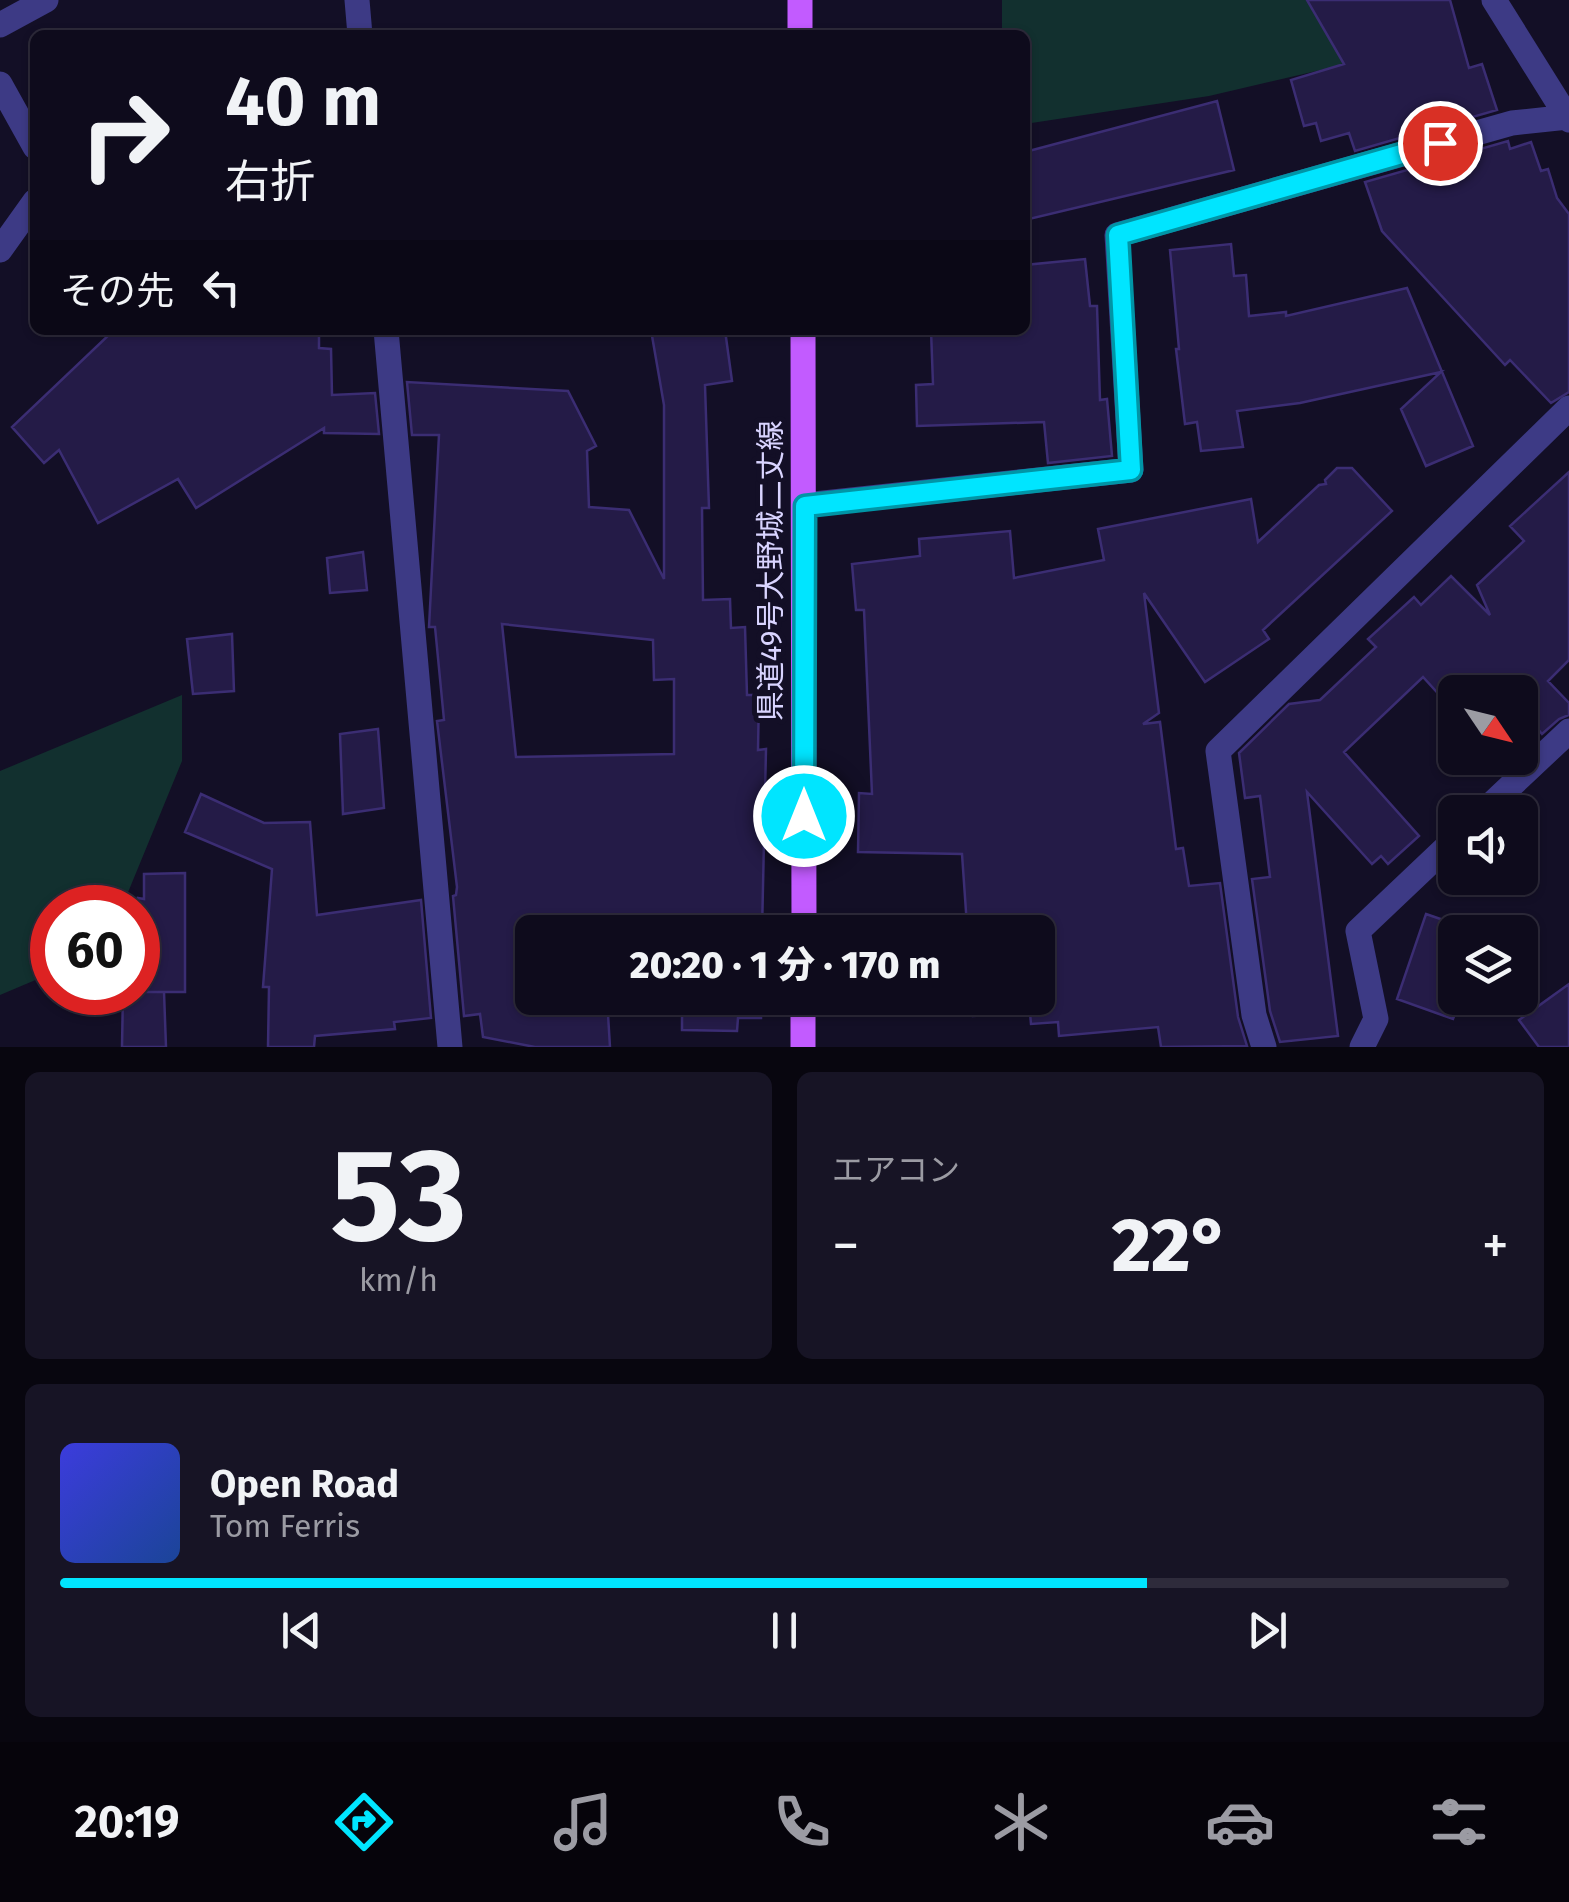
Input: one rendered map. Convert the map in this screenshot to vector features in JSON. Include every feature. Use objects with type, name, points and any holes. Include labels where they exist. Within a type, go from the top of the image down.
[{"type":"main road","points":[[800,0],[800,30]]},
{"type":"main road","name":"県道49号大野城二丈線","points":[[803,335],[804,915]]},
{"type":"main road","points":[[803,1047],[804,1015]]},
{"type":"street","points":[[0,25],[46,0]]},
{"type":"street","points":[[356,0],[359,30]]},
{"type":"street","points":[[805,506],[1131,470],[1118,235],[1512,123],[1569,118],[1494,0]]},
{"type":"street","points":[[0,84],[30,138]]},
{"type":"street","points":[[0,250],[30,208]]},
{"type":"street","points":[[386,335],[450,1047]]},
{"type":"street","points":[[1264,1047],[1254,1015],[1218,751],[1569,408]]},
{"type":"street","points":[[1501,795],[1569,731]]},
{"type":"street","points":[[1362,1047],[1376,1018],[1358,931],[1438,855]]},
{"type":"green space","points":[[1002,0],[1331,0],[1364,60],[1209,96],[1030,123],[1030,30],[1002,30]]},
{"type":"green space","points":[[182,695],[182,761],[131,885],[30,885],[30,982],[0,995],[0,771]]},
{"type":"building","points":[[1307,0],[1450,0],[1469,68],[1482,64],[1497,110],[1355,151],[1349,133],[1321,141],[1316,123],[1304,126],[1291,80],[1344,64]]},
{"type":"building","points":[[1217,101],[1234,170],[1030,219],[1030,151]]},
{"type":"building","points":[[1508,141],[1510,149],[1531,142],[1541,171],[1548,169],[1557,198],[1569,214],[1569,392],[1551,403],[1510,360],[1505,365],[1382,231],[1365,182]]},
{"type":"building","points":[[1231,244],[1234,276],[1246,275],[1249,316],[1286,312],[1286,316],[1407,288],[1473,446],[1426,466],[1401,409],[1441,372],[1300,403],[1237,411],[1243,447],[1201,451],[1197,422],[1185,424],[1170,250]]},
{"type":"building","points":[[1085,259],[1090,306],[1097,306],[1100,400],[1107,399],[1112,456],[1048,463],[1044,422],[917,426],[916,385],[933,384],[931,335],[1030,335],[1030,264]]},
{"type":"building","points":[[109,335],[319,335],[319,348],[331,349],[332,395],[375,393],[379,434],[324,433],[324,428],[196,508],[178,479],[98,523],[59,450],[44,463],[12,427]]},
{"type":"building","points":[[652,335],[726,335],[732,381],[705,385],[709,508],[702,508],[703,600],[730,599],[731,628],[745,627],[747,695],[759,695],[758,750],[766,749],[762,915],[515,915],[515,1015],[608,1015],[610,1047],[535,1047],[483,1037],[480,1014],[464,1016],[453,896],[457,887],[437,721],[444,720],[435,627],[429,627],[439,435],[412,435],[407,382],[568,391],[596,446],[587,451],[589,507],[629,510],[664,579],[664,405]],"holes":[[[502,624],[653,640],[654,680],[674,679],[674,754],[516,757]]]},
{"type":"building","points":[[1337,468],[1352,468],[1392,511],[1263,630],[1269,639],[1205,682],[1144,593],[1159,713],[1143,724],[1160,722],[1176,849],[1183,848],[1189,886],[1220,883],[1238,1017],[1247,1046],[1161,1047],[1158,1027],[1059,1036],[1058,1022],[1031,1024],[1030,1015],[1055,1015],[1055,915],[966,915],[962,854],[858,852],[859,793],[872,794],[864,610],[856,610],[852,564],[920,556],[919,539],[1010,531],[1014,578],[1104,560],[1098,529],[1251,499],[1258,542],[1319,485],[1326,484],[1325,480]]},
{"type":"building","points":[[1569,472],[1569,660],[1548,681],[1569,703],[1569,715],[1542,734],[1538,729],[1538,675],[1438,675],[1438,693],[1423,677],[1344,752],[1419,836],[1388,864],[1381,856],[1372,864],[1307,792],[1338,1036],[1280,1042],[1270,1011],[1252,879],[1270,877],[1260,796],[1245,798],[1239,753],[1289,704],[1320,700],[1376,647],[1368,639],[1414,597],[1421,605],[1451,576],[1490,615],[1477,585],[1524,541],[1510,526]]},
{"type":"building","points":[[363,552],[367,590],[330,593],[327,558]]},
{"type":"building","points":[[232,634],[234,691],[193,694],[187,639]]},
{"type":"building","points":[[378,729],[384,808],[343,814],[340,734]]},
{"type":"building","points":[[201,794],[264,823],[310,822],[317,915],[421,900],[431,1018],[394,1022],[395,1029],[315,1036],[314,1047],[268,1047],[269,987],[263,987],[272,869],[185,832]]},
{"type":"building","points":[[185,873],[185,992],[160,992],[160,885],[144,885],[144,874]]},
{"type":"building","points":[[1426,914],[1438,918],[1438,1014],[1397,999]]},
{"type":"building","points":[[1569,984],[1569,1047],[1539,1047],[1519,1020],[1526,1015],[1538,1015],[1538,1006]]},
{"type":"building","points":[[160,992],[164,992],[166,1047],[122,1047],[123,1015],[160,1015]]},
{"type":"building","points":[[682,1015],[761,1015],[738,1018],[737,1031],[682,1030]]},
{"type":"route","points":[[804,816],[805,506],[1131,470],[1118,235],[1440,143]]}]
